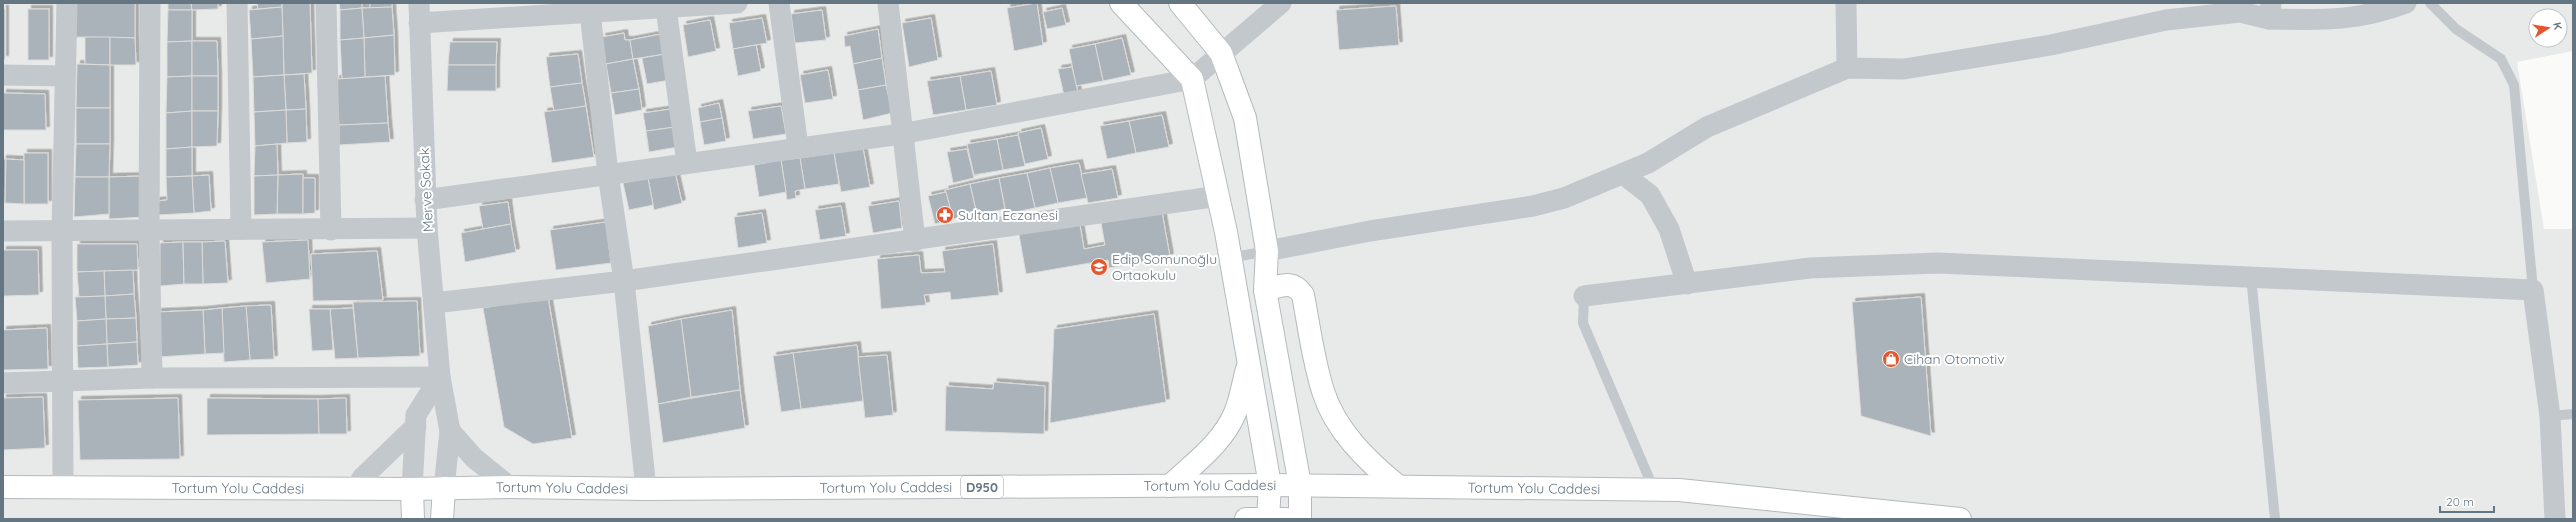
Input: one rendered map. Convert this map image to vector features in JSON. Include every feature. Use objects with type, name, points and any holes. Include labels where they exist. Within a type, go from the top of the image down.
[{"type":"main road","points":[[1121,3],[1192,79],[1219,196],[1277,518],[1246,519]]},
{"type":"main road","points":[[1180,3],[1220,53],[1245,118],[1267,251],[1265,290],[1300,485],[1300,519]]},
{"type":"main road","points":[[1265,290],[1291,284],[1297,287],[1303,295],[1323,392],[1332,411],[1346,435],[1369,462],[1398,486]]},
{"type":"main road","points":[[1170,486],[1214,445],[1235,414],[1249,364]]},
{"type":"main road","name":"Tortum Yolu Caddesi","points":[[3,487],[412,489],[510,487],[646,489],[1270,484],[1679,490],[1960,519]]},
{"type":"main road","points":[[442,519],[444,488]]},
{"type":"main road","points":[[412,489],[413,519]]},
{"type":"street","points":[[63,487],[64,382],[62,232],[67,3]]},
{"type":"street","points":[[150,3],[149,232],[152,378]]},
{"type":"street","points":[[237,3],[241,229]]},
{"type":"street","points":[[326,3],[331,230]]},
{"type":"street","points":[[419,13],[589,8],[666,8],[738,3]]},
{"type":"street","points":[[779,3],[798,147]]},
{"type":"street","points":[[888,3],[901,134],[915,241]]},
{"type":"street","points":[[425,200],[798,147],[901,134],[1192,79],[1220,53],[1281,3]]},
{"type":"street","points":[[1846,3],[1847,68]]},
{"type":"street","points":[[1267,251],[1370,231],[1533,206],[1571,196],[1648,163],[1707,127],[1847,68],[1904,69],[2052,45],[2166,20],[2240,12],[2270,11],[2332,20],[2377,14],[2406,3]]},
{"type":"street","points":[[589,8],[608,174],[624,281],[646,489]]},
{"type":"street","points":[[666,8],[687,163]]},
{"type":"street","name":"Merve Sokak","points":[[419,13],[427,228],[440,377],[450,431]]},
{"type":"street","points":[[3,76],[65,76]]},
{"type":"street","points":[[1623,174],[1650,196],[1669,229],[1687,284]]},
{"type":"street","points":[[434,303],[624,281],[915,241],[1219,196]]},
{"type":"street","points":[[3,231],[149,232],[241,229],[331,230],[427,228]]},
{"type":"street","points":[[1584,296],[1810,268],[1938,263],[2533,290],[2550,416],[2555,519]]},
{"type":"street","points":[[3,383],[152,378],[440,377]]},
{"type":"street","points":[[412,489],[416,415],[440,377]]},
{"type":"street","points":[[356,488],[363,477],[416,426]]},
{"type":"street","points":[[450,431],[474,458],[510,487]]},
{"type":"street","points":[[444,488],[450,431]]},
{"type":"lane","points":[[2430,3],[2456,28],[2501,59],[2514,85],[2533,290]]},
{"type":"lane","points":[[1230,258],[1267,251]]},
{"type":"lane","points":[[2251,277],[2275,519]]},
{"type":"lane","points":[[1584,296],[1583,323],[1654,490]]},
{"type":"lane","points":[[2550,416],[2573,414]]},
{"type":"shaded area","points":[[3,3],[2573,3],[2573,51],[2517,62],[2544,229],[2573,229],[2573,519],[3,519]]},
{"type":"building","points":[[76,3],[135,3],[135,38],[75,37]]},
{"type":"building","points":[[168,3],[191,3],[192,10],[168,10]]},
{"type":"building","points":[[191,3],[218,3],[218,9],[192,10]]},
{"type":"building","points":[[257,3],[282,3],[282,7],[258,9]]},
{"type":"building","points":[[282,3],[310,3],[312,73],[284,75]]},
{"type":"building","points":[[339,3],[362,3],[362,8],[340,10]]},
{"type":"building","points":[[370,3],[392,3],[392,7],[370,8]]},
{"type":"building","points":[[1037,3],[1043,45],[1014,51],[1007,8]]},
{"type":"building","points":[[1396,6],[1399,45],[1339,50],[1336,10]]},
{"type":"building","points":[[282,7],[283,36],[251,39],[249,10]]},
{"type":"building","points":[[392,7],[394,35],[364,38],[362,8]]},
{"type":"building","points":[[362,8],[364,38],[340,40],[340,10]]},
{"type":"building","points":[[1062,8],[1066,25],[1047,29],[1043,12]]},
{"type":"building","points":[[3,9],[5,9],[5,59],[3,59]]},
{"type":"building","points":[[28,9],[49,9],[49,60],[28,60]]},
{"type":"building","points":[[168,10],[192,10],[192,41],[167,42]]},
{"type":"building","points":[[822,10],[826,40],[795,43],[791,14]]},
{"type":"building","points":[[762,18],[767,43],[733,49],[729,23]]},
{"type":"building","points":[[931,18],[938,60],[909,67],[902,23]]},
{"type":"building","points":[[710,20],[716,51],[688,57],[683,25]]},
{"type":"building","points":[[878,29],[882,58],[853,64],[850,46],[845,47],[844,36]]},
{"type":"building","points":[[624,33],[625,40],[630,40],[633,59],[606,64],[602,37]]},
{"type":"building","points":[[661,34],[665,54],[633,59],[630,40]]},
{"type":"building","points":[[394,35],[395,75],[365,77],[364,38]]},
{"type":"building","points":[[283,36],[284,75],[253,77],[251,39]]},
{"type":"building","points":[[85,37],[110,37],[110,65],[85,64]]},
{"type":"building","points":[[110,37],[135,38],[136,65],[110,65]]},
{"type":"building","points":[[364,38],[365,77],[342,79],[340,40]]},
{"type":"building","points":[[1122,38],[1131,75],[1103,81],[1095,44]]},
{"type":"building","points":[[192,41],[192,76],[167,77],[167,42]]},
{"type":"building","points":[[192,41],[217,41],[218,76],[192,76]]},
{"type":"building","points":[[450,42],[497,42],[496,65],[448,65]]},
{"type":"building","points":[[1095,44],[1103,81],[1076,86],[1069,49]]},
{"type":"building","points":[[756,45],[761,71],[738,76],[733,49]]},
{"type":"building","points":[[578,54],[582,83],[550,87],[546,57]]},
{"type":"building","points":[[665,54],[670,80],[647,84],[642,58]]},
{"type":"building","points":[[882,58],[886,85],[858,90],[853,64]]},
{"type":"building","points":[[633,59],[639,89],[611,93],[606,64]]},
{"type":"building","points":[[77,64],[110,65],[110,108],[76,108]]},
{"type":"building","points":[[448,65],[496,65],[496,91],[447,91]]},
{"type":"building","points":[[1072,67],[1079,97],[1065,100],[1058,69]]},
{"type":"building","points":[[828,70],[833,99],[805,103],[800,75]]},
{"type":"building","points":[[991,71],[997,105],[966,110],[960,76]]},
{"type":"building","points":[[304,74],[306,109],[286,110],[284,75]]},
{"type":"building","points":[[284,75],[286,110],[254,112],[253,77]]},
{"type":"building","points":[[192,76],[192,111],[166,113],[167,77]]},
{"type":"building","points":[[192,76],[218,76],[218,111],[192,111]]},
{"type":"building","points":[[385,76],[388,123],[339,125],[336,79]]},
{"type":"building","points":[[960,76],[966,110],[933,115],[927,81]]},
{"type":"building","points":[[582,83],[586,106],[554,111],[550,87]]},
{"type":"building","points":[[886,85],[892,113],[863,120],[858,90]]},
{"type":"building","points":[[639,89],[642,110],[615,115],[611,93]]},
{"type":"building","points":[[3,93],[45,94],[46,130],[3,130]]},
{"type":"building","points":[[719,103],[722,118],[700,122],[698,108]]},
{"type":"building","points":[[586,106],[594,157],[552,163],[544,112]]},
{"type":"building","points":[[781,106],[786,134],[753,139],[748,111]]},
{"type":"building","points":[[76,108],[110,108],[110,144],[76,144]]},
{"type":"building","points":[[306,109],[307,142],[287,143],[286,110]]},
{"type":"building","points":[[671,109],[675,127],[646,131],[643,113]]},
{"type":"building","points":[[286,110],[287,143],[255,146],[254,112]]},
{"type":"building","points":[[192,111],[192,147],[166,149],[166,113]]},
{"type":"building","points":[[192,111],[218,111],[217,146],[192,147]]},
{"type":"building","points":[[1162,115],[1169,147],[1136,153],[1129,121]]},
{"type":"building","points":[[722,118],[726,141],[704,145],[700,122]]},
{"type":"building","points":[[1129,121],[1136,153],[1107,159],[1100,126]]},
{"type":"building","points":[[388,123],[390,142],[339,145],[339,125]]},
{"type":"building","points":[[675,127],[678,147],[649,152],[646,131]]},
{"type":"building","points":[[1041,128],[1048,159],[1025,164],[1018,133]]},
{"type":"building","points":[[1018,135],[1025,166],[1003,170],[997,139]]},
{"type":"building","points":[[997,139],[1003,170],[974,175],[967,144]]},
{"type":"building","points":[[76,144],[110,144],[109,177],[75,177]]},
{"type":"building","points":[[277,144],[278,175],[254,176],[255,146]]},
{"type":"building","points":[[192,147],[192,176],[166,177],[166,149]]},
{"type":"building","points":[[863,148],[870,187],[841,192],[834,153]]},
{"type":"building","points":[[967,149],[974,178],[953,183],[947,152]]},
{"type":"building","points":[[24,153],[48,153],[48,204],[24,204]]},
{"type":"building","points":[[834,153],[839,184],[805,189],[800,158]]},
{"type":"building","points":[[800,158],[805,189],[795,191],[796,198],[787,200],[781,160]]},
{"type":"building","points":[[3,159],[6,159],[5,203],[3,203]]},
{"type":"building","points":[[6,159],[24,160],[24,204],[5,203]]},
{"type":"building","points":[[781,160],[786,192],[759,197],[754,165]]},
{"type":"building","points":[[1079,163],[1087,198],[1058,203],[1050,168]]},
{"type":"building","points":[[1050,168],[1058,203],[1035,208],[1027,173]]},
{"type":"building","points":[[1112,169],[1118,198],[1088,203],[1081,174]]},
{"type":"building","points":[[675,172],[682,203],[654,210],[648,178]]},
{"type":"building","points":[[1027,173],[1035,208],[1006,214],[999,178]]},
{"type":"building","points":[[303,174],[303,214],[277,214],[278,175]]},
{"type":"building","points":[[209,175],[211,211],[194,213],[192,176]]},
{"type":"building","points":[[278,175],[277,214],[254,215],[254,176]]},
{"type":"building","points":[[144,176],[144,217],[109,219],[109,177]]},
{"type":"building","points":[[192,176],[194,213],[157,215],[156,201],[167,200],[166,177]]},
{"type":"building","points":[[75,177],[109,177],[109,214],[74,217]]},
{"type":"building","points":[[303,178],[315,178],[315,213],[303,214]]},
{"type":"building","points":[[648,178],[653,205],[629,210],[623,183]]},
{"type":"building","points":[[999,178],[1005,209],[977,215],[970,184]]},
{"type":"building","points":[[970,184],[977,215],[953,219],[945,190]]},
{"type":"building","points":[[946,192],[953,219],[935,224],[928,196]]},
{"type":"building","points":[[899,201],[902,228],[873,233],[868,206]]},
{"type":"building","points":[[508,202],[511,224],[483,229],[479,206]]},
{"type":"building","points":[[841,206],[846,236],[820,240],[815,210]]},
{"type":"building","points":[[1162,212],[1170,257],[1109,268],[1108,260],[1026,274],[1018,229],[1079,219],[1084,249],[1105,245],[1101,223]]},
{"type":"building","points":[[762,213],[767,243],[738,248],[734,217]]},
{"type":"building","points":[[606,222],[611,263],[556,270],[550,230]]},
{"type":"building","points":[[511,224],[516,252],[465,262],[461,233]]},
{"type":"building","points":[[308,240],[310,279],[266,283],[262,242]]},
{"type":"building","points":[[225,241],[228,283],[203,284],[202,242]]},
{"type":"building","points":[[183,242],[184,284],[160,286],[160,243]]},
{"type":"building","points":[[183,242],[202,242],[203,284],[184,284]]},
{"type":"building","points":[[77,244],[137,244],[138,270],[77,272]]},
{"type":"building","points":[[993,244],[999,295],[951,300],[950,292],[924,295],[926,305],[881,309],[877,259],[919,255],[921,273],[945,272],[942,251]]},
{"type":"building","points":[[3,250],[38,250],[39,295],[3,296]]},
{"type":"building","points":[[377,251],[383,300],[313,301],[311,254]]},
{"type":"building","points":[[133,270],[134,294],[105,296],[104,271]]},
{"type":"building","points":[[104,271],[105,296],[79,297],[77,272]]},
{"type":"building","points":[[134,294],[136,318],[106,319],[105,296]]},
{"type":"building","points":[[105,296],[106,319],[77,321],[75,297]]},
{"type":"building","points":[[548,297],[572,438],[533,444],[504,427],[483,308]]},
{"type":"building","name":"Cihan Otomotiv","points":[[1921,297],[1931,436],[1861,416],[1852,302]]},
{"type":"building","points":[[417,301],[420,356],[358,358],[353,302]]},
{"type":"building","points":[[271,305],[274,359],[250,360],[246,306]]},
{"type":"building","points":[[246,306],[250,360],[224,362],[222,308]]},
{"type":"building","points":[[222,308],[224,353],[205,354],[203,310]]},
{"type":"building","points":[[353,308],[358,358],[335,359],[330,309]]},
{"type":"building","points":[[309,309],[330,309],[333,350],[312,351]]},
{"type":"building","points":[[203,310],[205,354],[159,357],[158,312]]},
{"type":"building","points":[[732,310],[740,390],[691,397],[681,319]]},
{"type":"building","points":[[1154,314],[1166,402],[1050,423],[1054,329]]},
{"type":"building","points":[[136,318],[137,342],[107,344],[106,319]]},
{"type":"building","points":[[106,319],[107,344],[77,346],[77,321]]},
{"type":"building","points":[[681,319],[691,397],[658,404],[648,326]]},
{"type":"building","points":[[47,328],[48,369],[3,370],[3,330]]},
{"type":"building","points":[[137,342],[138,365],[108,367],[107,344]]},
{"type":"building","points":[[107,344],[108,367],[78,368],[77,346]]},
{"type":"building","points":[[857,345],[863,401],[801,409],[793,353]]},
{"type":"building","points":[[793,353],[801,409],[781,412],[773,356]]},
{"type":"building","points":[[887,355],[893,415],[865,418],[858,357]]},
{"type":"building","points":[[994,382],[1045,386],[1044,434],[945,431],[946,386],[993,389]]},
{"type":"building","points":[[740,390],[745,428],[663,443],[658,404]]},
{"type":"building","points":[[43,397],[45,448],[3,450],[3,398]]},
{"type":"building","points":[[178,398],[180,459],[80,460],[78,400]]},
{"type":"building","points":[[207,398],[318,399],[319,434],[207,435]]},
{"type":"building","points":[[346,398],[347,434],[319,434],[318,399]]},
{"type":"place","name":"Sultan Eczanesi","points":[[945,215]]},
{"type":"place","name":"Edip Somunoğlu Ortaokulu","points":[[1099,267]]},
{"type":"place","name":"Cihan Otomotiv","points":[[1891,359]]}]
